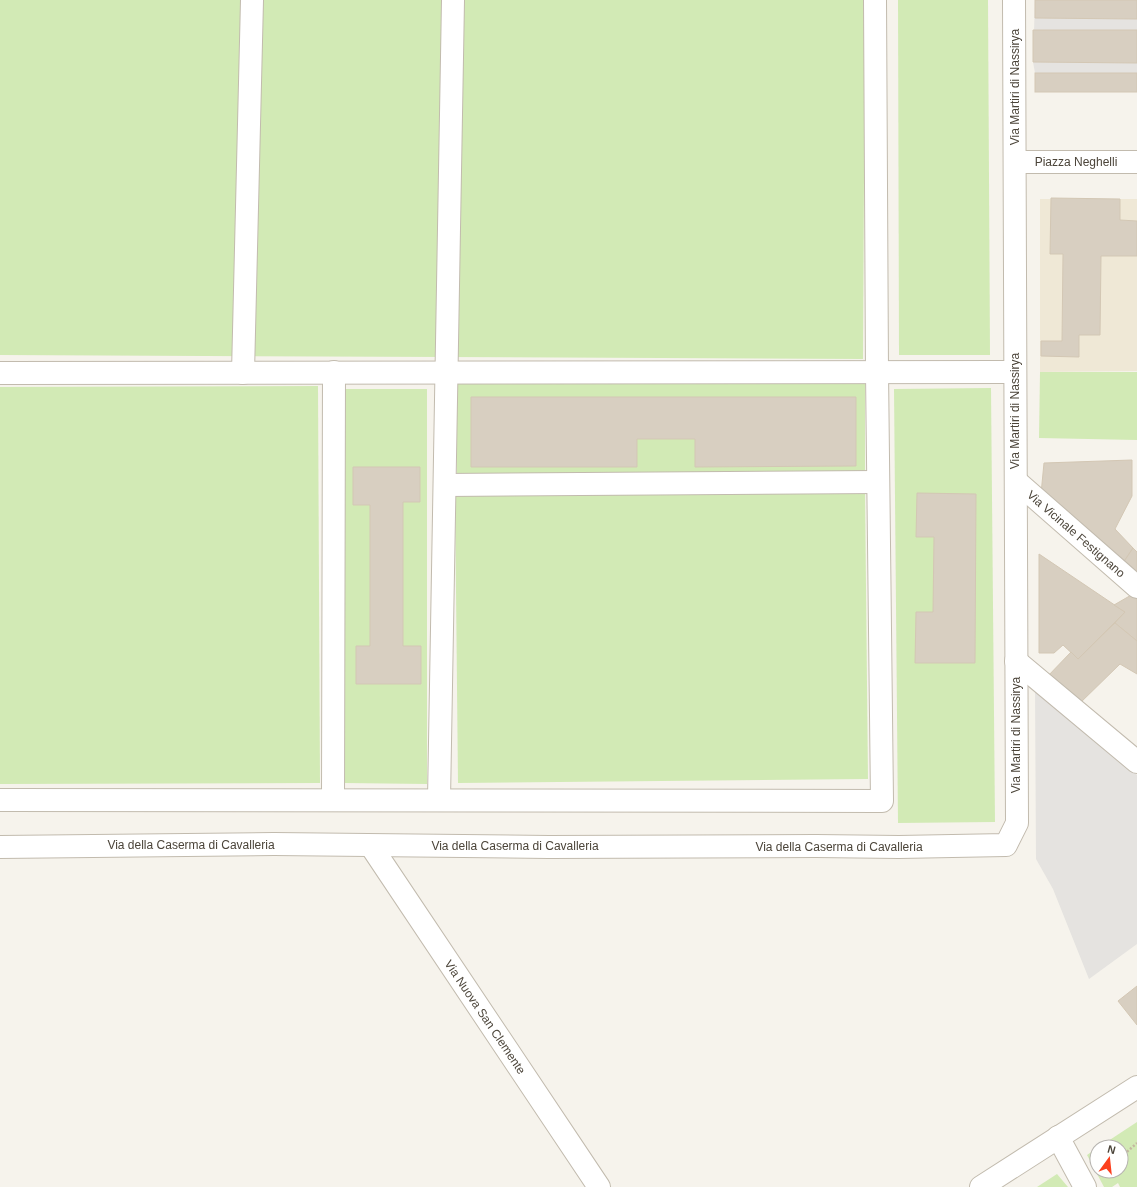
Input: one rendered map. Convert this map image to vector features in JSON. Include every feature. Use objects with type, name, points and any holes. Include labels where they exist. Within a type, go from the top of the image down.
[{"type":"street","points":[[243,373],[252,0]]},
{"type":"street","points":[[439,800],[453,0]]},
{"type":"street","points":[[0,800],[882,801],[877,372],[875,0]]},
{"type":"street","name":"Via Martiri di Nassirya","points":[[1014,0],[1016,822]]},
{"type":"street","name":"Piazza Neghelli","points":[[1015,162],[1137,162]]},
{"type":"street","points":[[333,800],[334,372]]},
{"type":"street","points":[[0,373],[1015,372]]},
{"type":"street","name":"Via Vicinale Festignano","points":[[1016,481],[1137,587]]},
{"type":"street","points":[[444,485],[878,482]]},
{"type":"street","points":[[1016,661],[1137,762]]},
{"type":"street","name":"Via della Caserma di Cavalleria","points":[[0,847],[274,844],[371,846],[976,846],[1006,845],[1016,822]]},
{"type":"street","name":"Via Nuova San Clemente","points":[[371,846],[600,1187]]},
{"type":"street","points":[[981,1187],[1137,1087]]},
{"type":"street","points":[[1058,1137],[1085,1187]]},
{"type":"path","points":[[1129,1150],[1137,1144]]},
{"type":"shaded area","points":[[1035,0],[1137,0],[1137,92],[1035,92],[1035,73],[1033,62]]},
{"type":"shaded area","points":[[1040,199],[1137,199],[1137,371],[1040,372]]},
{"type":"shaded area","points":[[1035,688],[1137,775],[1137,944],[1089,979],[1053,889],[1036,859]]},
{"type":"green space","points":[[0,0],[865,0],[863,359],[0,355]]},
{"type":"green space","points":[[898,0],[988,0],[990,355],[899,355]]},
{"type":"green space","points":[[1040,372],[1137,372],[1137,440],[1039,438]]},
{"type":"green space","points":[[865,381],[865,475],[457,476],[456,382]]},
{"type":"green space","points":[[318,386],[320,783],[0,784],[0,387]]},
{"type":"green space","points":[[991,388],[995,822],[898,823],[894,389]]},
{"type":"green space","points":[[344,389],[427,389],[427,784],[344,783]]},
{"type":"green space","points":[[865,490],[868,779],[458,783],[455,493]]},
{"type":"green space","points":[[1137,1122],[1137,1187],[1120,1187],[1118,1183],[1112,1187],[1104,1187],[1100,1179],[1129,1179],[1129,1139],[1111,1139]]},
{"type":"green space","points":[[1057,1174],[1068,1187],[1037,1187]]},
{"type":"building","points":[[1035,0],[1137,0],[1137,19],[1035,18]]},
{"type":"building","points":[[1033,30],[1137,30],[1137,63],[1033,62]]},
{"type":"building","points":[[1035,73],[1137,73],[1137,92],[1035,92]]},
{"type":"building","points":[[1051,198],[1120,199],[1120,220],[1137,221],[1137,256],[1101,256],[1100,335],[1079,335],[1079,357],[1041,356],[1041,341],[1062,341],[1063,254],[1050,254]]},
{"type":"building","points":[[471,397],[856,397],[856,466],[695,467],[695,439],[637,439],[637,467],[471,467]]},
{"type":"building","points":[[1132,460],[1132,496],[1115,529],[1133,548],[1123,563],[1041,494],[1044,463]]},
{"type":"building","points":[[353,467],[420,467],[420,502],[403,502],[403,646],[421,646],[421,684],[356,684],[356,646],[370,646],[370,505],[353,505]]},
{"type":"building","points":[[917,493],[976,494],[975,663],[915,663],[916,612],[933,612],[934,537],[916,537]]},
{"type":"building","points":[[1133,548],[1137,552],[1137,576],[1123,563]]},
{"type":"building","points":[[1039,554],[1125,612],[1078,659],[1063,645],[1054,653],[1039,653]]},
{"type":"building","points":[[1133,594],[1137,597],[1137,641],[1115,623],[1125,612],[1114,605]]},
{"type":"building","points":[[1115,623],[1137,641],[1137,674],[1120,664],[1078,705],[1047,677],[1071,652],[1078,659]]},
{"type":"building","points":[[1137,986],[1137,1025],[1118,1001]]}]
